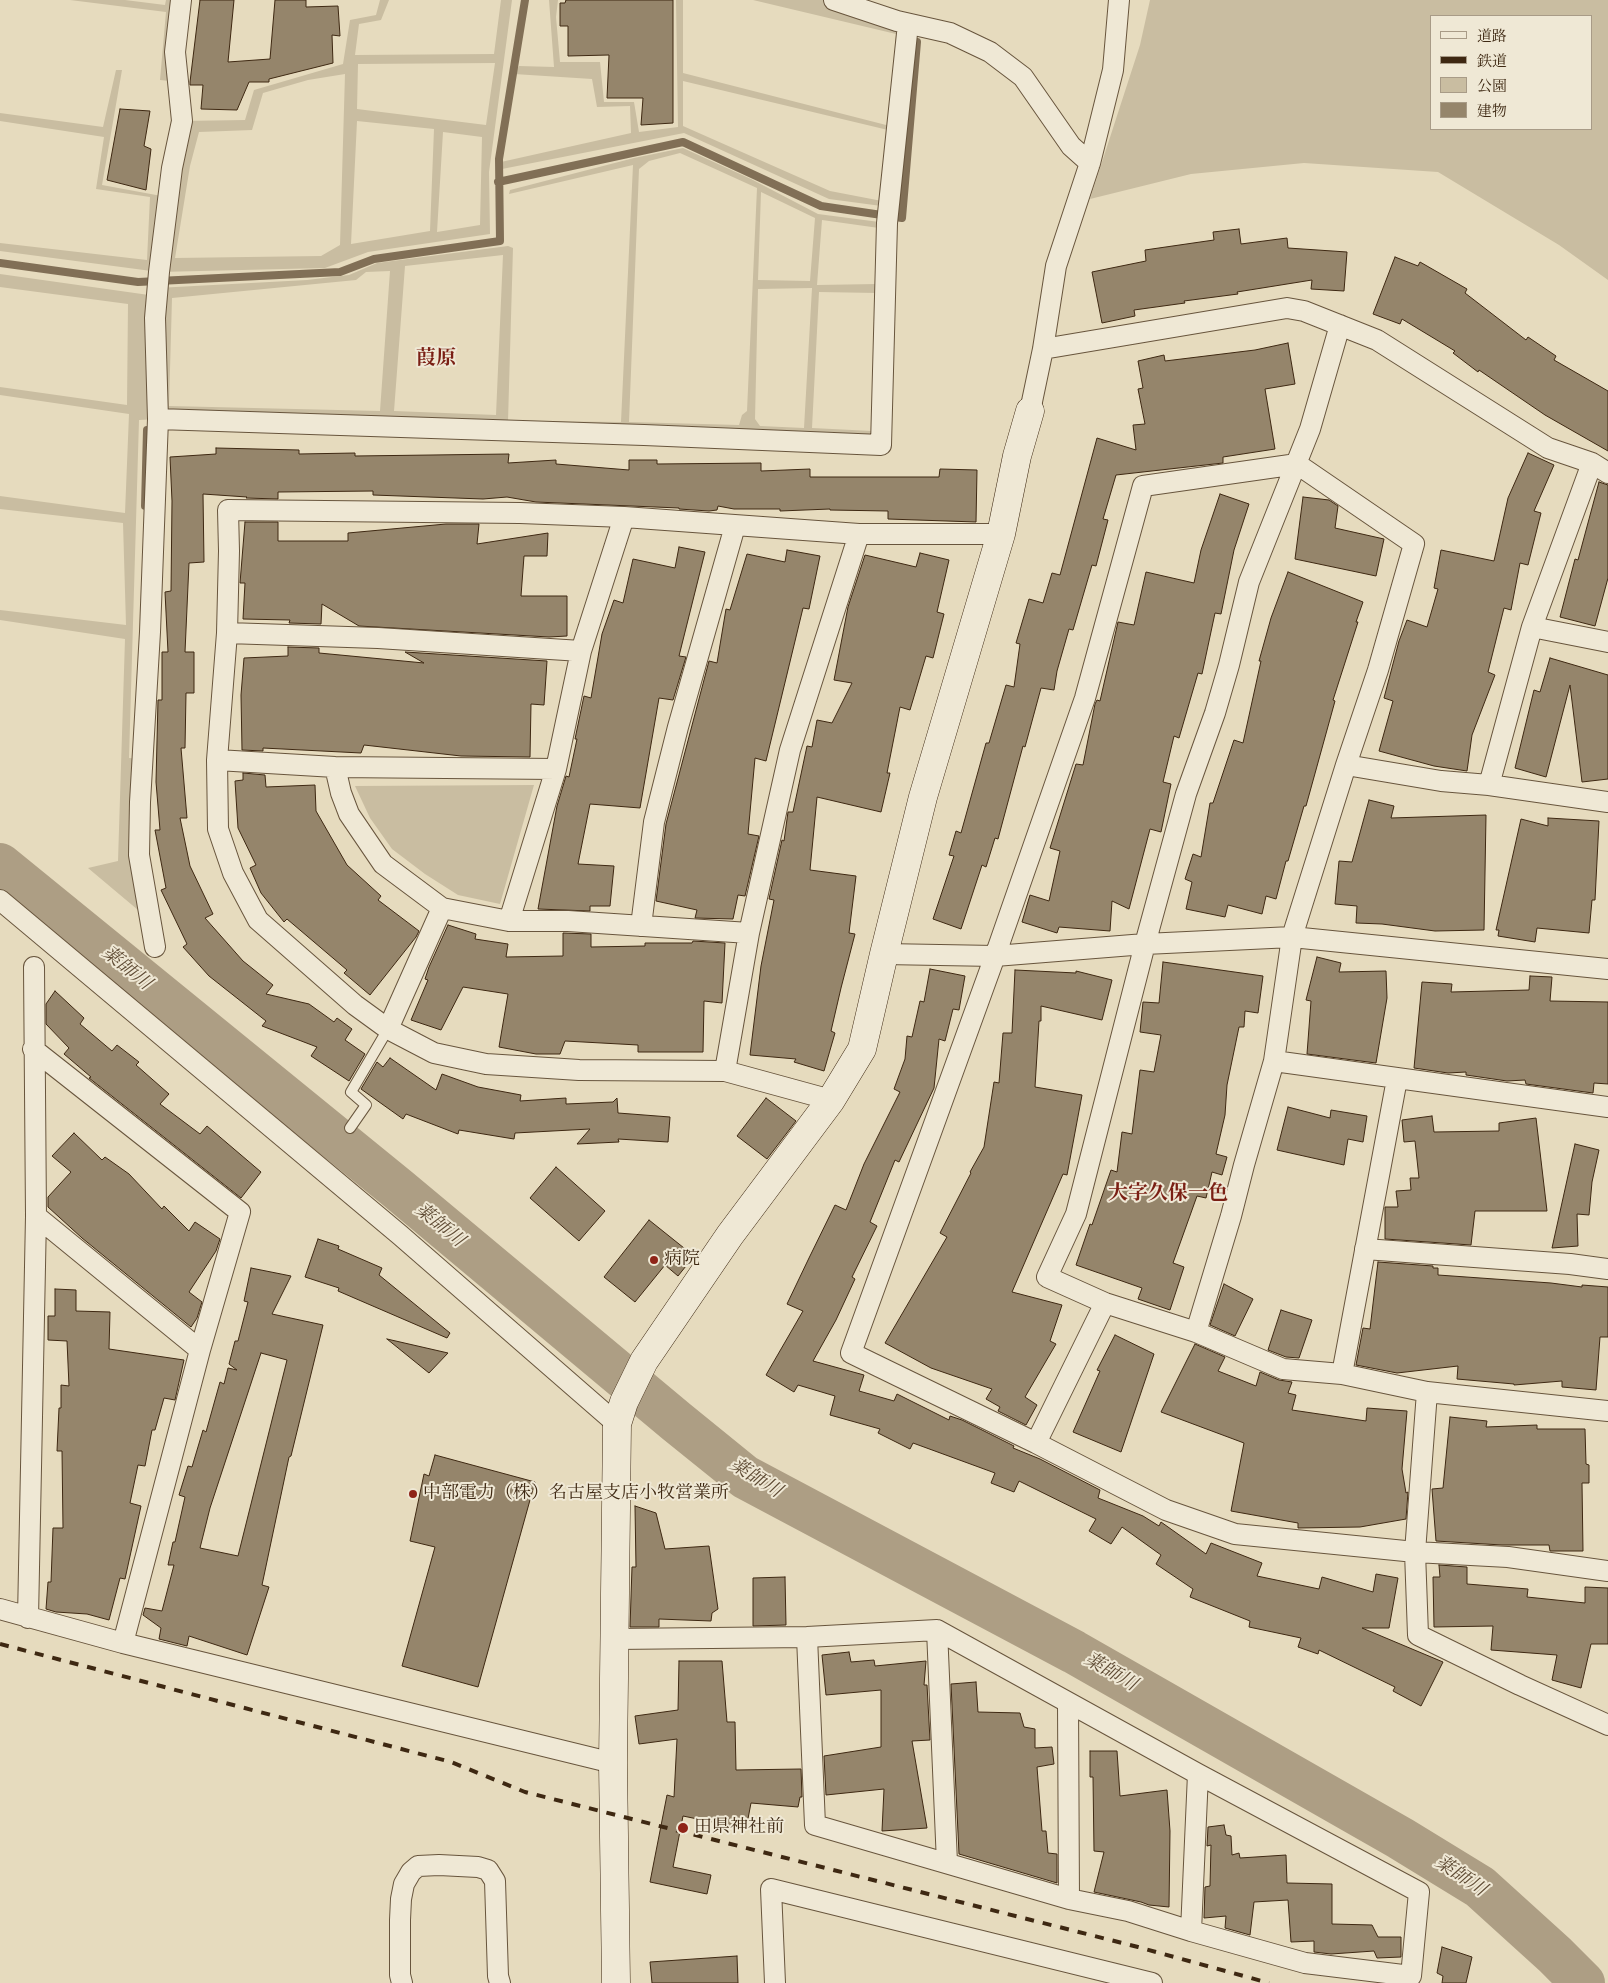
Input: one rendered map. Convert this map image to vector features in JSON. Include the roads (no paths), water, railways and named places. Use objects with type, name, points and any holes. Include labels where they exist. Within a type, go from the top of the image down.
[{"type":"street","points":[[155,947],[138,855],[158,419],[155,318],[158,272],[170,177],[182,121],[175,52],[181,0]]},
{"type":"street","points":[[834,0],[908,24],[950,33],[990,52],[1023,77],[1071,146],[1090,163]]},
{"type":"street","points":[[616,1983],[613,1764],[617,1424],[624,1402],[644,1361],[730,1235],[831,1100],[862,1049],[923,797],[1001,534],[1017,456],[1030,411],[1043,349],[1056,266],[1090,163],[1113,70],[1119,0]]},
{"type":"street","points":[[158,419],[624,434],[881,445],[887,223],[908,24]]},
{"type":"street","points":[[1043,349],[1287,308],[1304,311],[1377,340],[1548,448],[1600,468],[1532,627],[1489,785]]},
{"type":"street","points":[[1340,325],[1310,429],[1249,582],[1215,713],[1186,794],[1145,944],[1076,1214],[1047,1277],[1105,1304],[1196,1332],[1283,1369],[1342,1374],[1427,1392],[1608,1411]]},
{"type":"street","points":[[1196,1332],[1231,1216],[1274,1061],[1292,938],[1346,764],[1378,670],[1414,544],[1297,464],[1143,486],[1084,698],[995,956],[851,1353],[1036,1443],[1166,1510],[1235,1534],[1415,1552],[1508,1557],[1608,1571]]},
{"type":"street","points":[[831,1100],[725,1072],[579,1070],[486,1064],[434,1053],[388,1029],[355,1004],[258,920],[233,873],[218,829],[218,760],[227,633],[228,510],[520,513],[624,517],[860,534],[1001,534]]},
{"type":"street","points":[[509,921],[556,769],[581,651],[624,517]]},
{"type":"street","points":[[641,926],[654,822],[678,727],[735,526]]},
{"type":"street","points":[[725,1072],[749,934],[790,750],[860,534]]},
{"type":"street","points":[[1532,627],[1608,642]]},
{"type":"street","points":[[227,633],[378,638],[581,651]]},
{"type":"street","points":[[218,760],[336,767],[556,769]]},
{"type":"street","points":[[1346,764],[1441,781],[1489,785],[1608,802]]},
{"type":"street","points":[[336,767],[341,793],[349,814],[383,864],[442,908],[509,921],[568,921],[749,934]]},
{"type":"street","points":[[0,900],[400,1235],[617,1424]]},
{"type":"street","points":[[388,1029],[442,908]]},
{"type":"street","points":[[884,954],[995,956],[1145,944],[1292,938],[1608,969]]},
{"type":"street","points":[[28,1618],[36,1216],[33,1049],[34,967]]},
{"type":"street","points":[[33,1049],[240,1212],[200,1350],[123,1643]]},
{"type":"street","points":[[1274,1061],[1608,1107]]},
{"type":"street","points":[[1342,1374],[1397,1079]]},
{"type":"street","points":[[36,1216],[200,1350]]},
{"type":"street","points":[[1366,1249],[1570,1264],[1608,1269]]},
{"type":"street","points":[[1036,1443],[1105,1304]]},
{"type":"street","points":[[1427,1392],[1415,1552],[1418,1635],[1520,1685],[1608,1724]]},
{"type":"street","points":[[0,1609],[123,1643],[613,1764]]},
{"type":"street","points":[[615,1639],[807,1637],[937,1630],[1198,1774],[1419,1892],[1411,1976],[1305,1963],[1128,1911],[1069,1899],[814,1825],[807,1637]]},
{"type":"street","points":[[937,1630],[947,1863]]},
{"type":"street","points":[[1068,1703],[1069,1899]]},
{"type":"street","points":[[1191,1931],[1198,1774]]},
{"type":"street","points":[[402,1983],[400,1975],[400,1920],[404,1884],[411,1872],[418,1866],[439,1865],[478,1867],[488,1870],[496,1881],[498,1976],[500,1983]]},
{"type":"street","points":[[775,1983],[771,1889],[1108,1978],[1152,1983]]},
{"type":"lane","points":[[350,1128],[366,1106],[351,1092],[388,1029]]},
{"type":"waterway","points":[[0,263],[138,282],[340,272],[374,259],[500,241],[499,159],[525,0]]},
{"type":"waterway","points":[[498,182],[683,142],[821,206],[902,218],[917,42]]},
{"type":"waterway","points":[[145,506],[147,430]]},
{"type":"waterway","name":"薬師川","points":[[0,865],[398,1189],[745,1477],[1074,1652],[1400,1838],[1480,1887],[1583,1983]]},
{"type":"railway","points":[[0,1644],[451,1762],[525,1792],[1138,1947],[1269,1983]]},
{"type":"place","name":"病院","points":[[654,1260]]},
{"type":"place","name":"中部電力（株）名古屋支店小牧営業所","points":[[413,1494]]},
{"type":"place","name":"田県神社前","points":[[683,1828]]},
{"type":"district","name":"葭原","points":[[436,360]]},
{"type":"district","name":"大字久保一色","points":[[1168,1195]]}]
